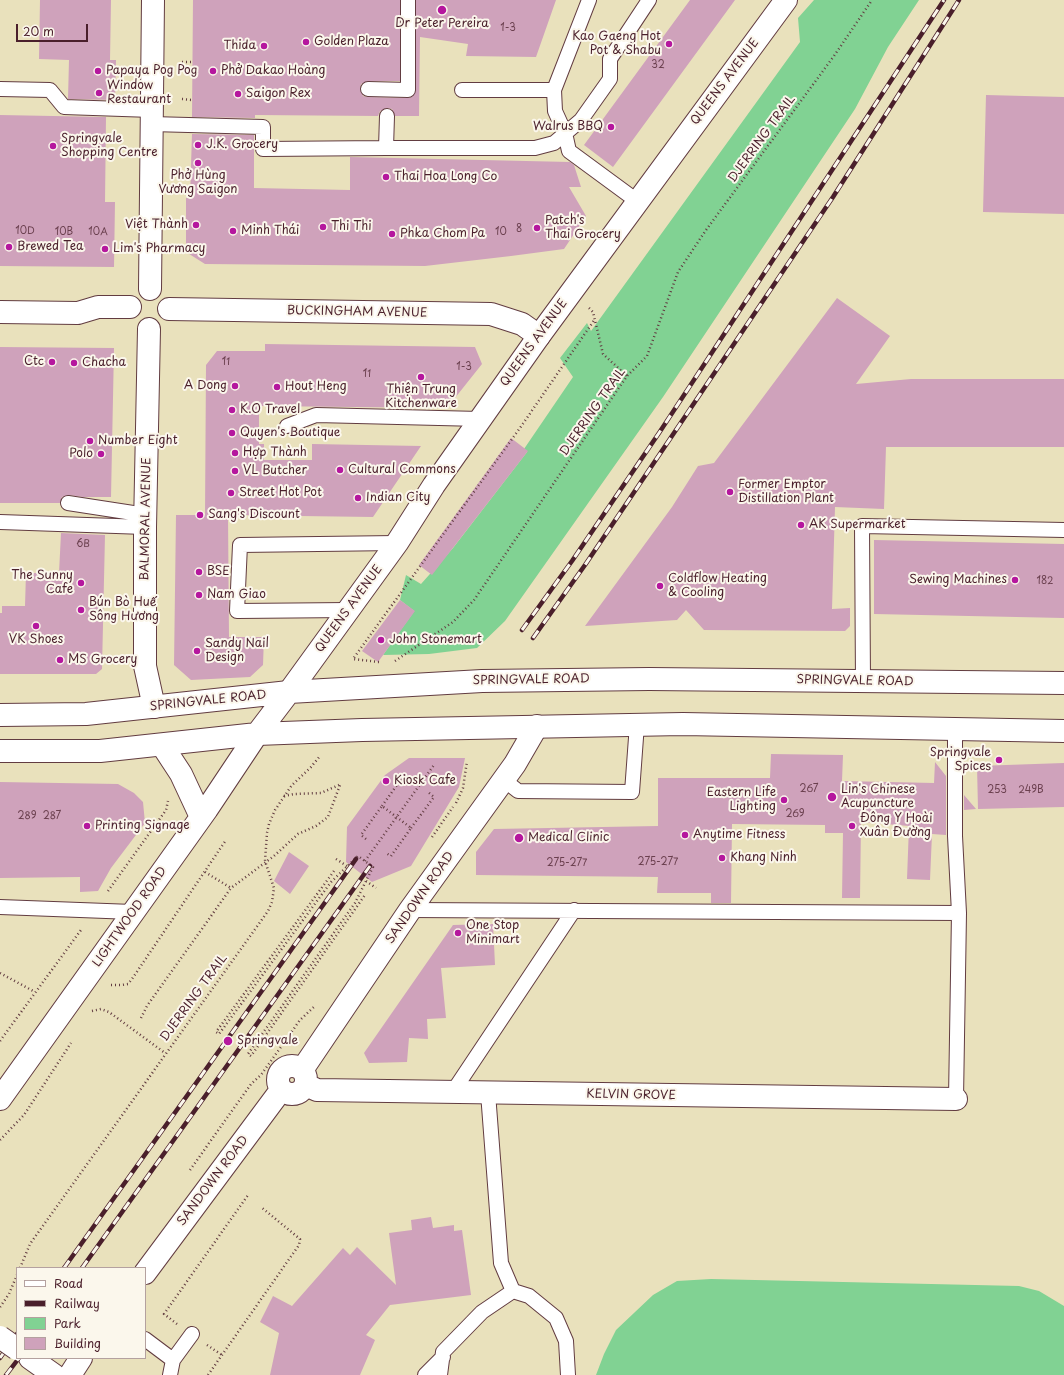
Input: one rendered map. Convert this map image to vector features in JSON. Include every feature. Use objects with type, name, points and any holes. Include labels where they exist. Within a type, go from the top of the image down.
[{"type":"main road","points":[[150,289],[153,0]]},
{"type":"main road","name":"QUEENS AVENUE","points":[[258,734],[397,543],[539,336],[786,0]]},
{"type":"main road","points":[[150,289],[156,290],[166,298],[169,316],[161,326],[149,330],[137,325],[130,314],[130,306],[131,301],[139,292],[150,289]]},
{"type":"main road","points":[[0,312],[78,313],[98,306],[130,306]]},
{"type":"main road","name":"BUCKINGHAM AVENUE","points":[[169,310],[491,314],[522,324],[539,336]]},
{"type":"main road","name":"BALMORAL AVENUE","points":[[149,330],[145,666],[154,707]]},
{"type":"main road","name":"SPRINGVALE ROAD","points":[[0,716],[86,714],[289,692],[441,682],[540,679],[1064,682]]},
{"type":"main road","points":[[0,751],[100,751],[258,734],[637,724],[1064,730]]},
{"type":"main road","name":"SANDOWN ROAD","points":[[146,1272],[281,1090],[290,1095],[300,1093],[304,1077],[410,910],[504,780],[537,726]]},
{"type":"main road","name":"LIGHTWOOD ROAD","points":[[0,1099],[201,817],[258,734]]},
{"type":"main road","points":[[162,745],[181,774],[201,817]]},
{"type":"main road","name":"KELVIN GROVE","points":[[304,1077],[317,1090],[452,1093],[956,1098]]},
{"type":"main road","points":[[0,1337],[16,1348]]},
{"type":"main road","points":[[31,1359],[54,1375]]},
{"type":"main road","points":[[70,1375],[80,1359]]},
{"type":"lane","points":[[368,89],[408,90],[408,0]]},
{"type":"lane","points":[[589,0],[554,90],[555,111],[565,133],[569,152],[637,201]]},
{"type":"lane","points":[[0,89],[50,90],[64,107],[263,127],[263,149],[535,148],[554,143],[581,120],[610,79],[610,59],[649,0]]},
{"type":"lane","points":[[462,90],[554,90]]},
{"type":"lane","points":[[386,148],[387,116]]},
{"type":"lane","points":[[287,426],[316,415],[480,420]]},
{"type":"lane","points":[[68,503],[146,521]]},
{"type":"lane","points":[[0,522],[146,521]]},
{"type":"lane","points":[[863,682],[862,526],[1064,530]]},
{"type":"lane","points":[[349,610],[237,611],[240,545],[397,543]]},
{"type":"lane","points":[[504,780],[518,791],[632,792],[637,724]]},
{"type":"lane","points":[[955,729],[955,836],[959,913],[956,1098]]},
{"type":"lane","points":[[0,907],[133,912]]},
{"type":"lane","points":[[410,910],[959,913]]},
{"type":"lane","points":[[452,1093],[574,910]]},
{"type":"lane","points":[[488,1093],[501,1263],[512,1291]]},
{"type":"lane","points":[[440,1375],[443,1352],[482,1312],[512,1291]]},
{"type":"lane","points":[[512,1291],[529,1296],[556,1318],[566,1341],[568,1375]]},
{"type":"lane","points":[[170,1375],[173,1360],[192,1334]]},
{"type":"lane","points":[[146,1340],[173,1360]]},
{"type":"lane","points":[[425,1375],[443,1357]]},
{"type":"path","name":"DJERRING TRAIL","points":[[388,662],[394,662],[453,622],[464,612],[627,376],[647,356],[678,272],[706,230],[834,56],[872,0]]},
{"type":"path","points":[[182,62],[193,62]]},
{"type":"path","points":[[182,100],[192,100]]},
{"type":"path","points":[[570,294],[593,312],[603,354],[627,376]]},
{"type":"path","points":[[381,662],[353,659],[520,428],[595,319]]},
{"type":"path","name":"DJERRING TRAIL","points":[[20,1267],[30,1244],[272,902],[274,888],[265,861],[267,833],[275,810],[292,785],[311,767],[339,731]]},
{"type":"path","points":[[430,841],[460,796],[465,779],[467,761]]},
{"type":"path","points":[[365,861],[434,765]]},
{"type":"path","points":[[366,839],[361,835],[404,775],[410,779]]},
{"type":"path","points":[[142,1018],[148,1006],[231,888],[298,834],[316,826],[328,817],[340,785],[321,793],[284,796]]},
{"type":"path","points":[[386,853],[390,856],[434,797],[428,792]]},
{"type":"path","points":[[382,806],[411,828]]},
{"type":"path","points":[[107,989],[110,984],[128,984],[132,979],[226,840]]},
{"type":"path","points":[[334,871],[216,1032],[219,1034],[331,882],[358,856],[373,867],[355,903],[248,1054],[251,1056],[365,895]]},
{"type":"path","points":[[336,859],[347,866]]},
{"type":"path","points":[[205,872],[231,888]]},
{"type":"path","points":[[366,881],[376,888]]},
{"type":"path","points":[[0,973],[35,992]]},
{"type":"path","points":[[88,1018],[96,1005]]},
{"type":"path","points":[[187,1174],[251,1084],[261,1075],[300,1020],[316,1005]]},
{"type":"path","points":[[92,1011],[100,1009],[109,1012],[165,1053]]},
{"type":"path","points":[[0,1140],[2,1136],[24,1115],[72,1042]]},
{"type":"path","points":[[222,1355],[164,1314],[248,1195]]},
{"type":"path","points":[[208,1375],[299,1245],[300,1239],[261,1207]]},
{"type":"path","points":[[0,1307],[9,1294],[16,1276]]},
{"type":"green space","points":[[814,0],[919,0],[888,47],[855,109],[663,397],[505,621],[477,648],[429,654],[383,655],[414,611],[400,600],[406,575],[421,584],[453,548],[527,452],[524,449],[573,377],[560,358],[587,323],[591,331],[800,42],[798,18]]},
{"type":"green space","points":[[711,1279],[1019,1286],[1039,1291],[1064,1306],[1064,1375],[596,1375],[604,1354],[616,1330],[653,1295],[677,1281]]},
{"type":"building","points":[[40,0],[111,0],[110,60],[116,60],[115,100],[68,99],[69,60],[39,59]]},
{"type":"building","name":"Golden Plaza","points":[[193,0],[400,0],[400,81],[368,81],[361,84],[360,89],[363,96],[367,97],[408,98],[412,97],[416,90],[416,0],[556,0],[536,57],[466,56],[468,44],[420,37],[419,116],[395,116],[392,109],[387,108],[380,111],[378,116],[255,115],[255,118],[192,117]]},
{"type":"building","points":[[690,0],[735,0],[613,167],[584,145]]},
{"type":"building","points":[[986,95],[1064,97],[1064,214],[983,212]]},
{"type":"building","points":[[0,115],[106,117],[105,202],[115,202],[114,267],[0,266]]},
{"type":"building","points":[[192,134],[254,135],[254,188],[350,190],[350,157],[570,162],[574,165],[581,187],[569,187],[586,216],[564,249],[511,256],[425,266],[205,264],[186,252],[186,198],[190,198]]},
{"type":"building","points":[[837,298],[890,336],[856,384],[911,379],[1064,379],[1064,447],[886,447],[884,509],[835,507],[832,609],[850,608],[850,626],[845,631],[704,630],[686,610],[677,620],[585,626],[672,507],[698,466],[714,463]]},
{"type":"building","points":[[265,344],[475,347],[482,364],[447,408],[259,406],[259,444],[264,444],[264,460],[312,460],[312,444],[421,446],[373,517],[228,515],[229,637],[264,637],[263,665],[250,677],[191,680],[174,665],[176,515],[205,515],[206,365],[217,351],[265,351]]},
{"type":"building","points":[[0,347],[114,348],[111,497],[83,497],[69,495],[62,497],[60,503],[0,503]]},
{"type":"building","points":[[511,438],[528,451],[432,575],[419,565]]},
{"type":"building","points":[[61,533],[105,535],[102,669],[96,674],[0,674],[0,613],[2,613],[2,606],[25,606],[26,573],[59,573]]},
{"type":"building","points":[[874,540],[1064,544],[1064,618],[874,614]]},
{"type":"building","name":"John Stonemart","points":[[400,600],[415,611],[378,662],[362,651]]},
{"type":"building","points":[[771,754],[843,755],[842,781],[934,783],[935,762],[946,776],[946,835],[932,834],[930,880],[907,879],[909,826],[861,822],[860,898],[842,898],[843,833],[825,833],[825,825],[732,824],[731,903],[711,903],[711,893],[657,893],[658,877],[476,875],[476,852],[494,829],[658,826],[658,778],[770,778]]},
{"type":"building","points":[[409,758],[465,758],[459,787],[411,866],[372,882],[346,862],[347,827],[385,775]]},
{"type":"building","points":[[1064,763],[1064,807],[978,809],[977,766]]},
{"type":"building","points":[[0,782],[118,784],[134,793],[143,802],[145,823],[111,868],[98,891],[80,892],[80,877],[0,878]]},
{"type":"building","points":[[964,795],[976,809],[964,810]]},
{"type":"building","points":[[289,852],[309,866],[290,894],[274,881]]},
{"type":"building","points":[[493,924],[495,965],[441,968],[446,1018],[427,1019],[428,1039],[409,1038],[407,1062],[369,1063],[364,1053],[453,925]]},
{"type":"building","points":[[431,1217],[433,1228],[454,1225],[454,1231],[462,1230],[471,1295],[390,1305],[366,1335],[375,1340],[360,1375],[270,1375],[279,1333],[260,1322],[273,1296],[292,1306],[343,1248],[350,1255],[357,1247],[396,1285],[389,1233],[412,1230],[411,1220]]},
{"type":"railway","points":[[522,630],[572,561],[659,433],[944,0]]},
{"type":"railway","points":[[533,638],[585,565],[833,197],[959,0]]},
{"type":"railway","points":[[65,1267],[356,859]]},
{"type":"railway","points":[[83,1267],[370,866]]},
{"type":"railway","points":[[0,1358],[16,1335]]},
{"type":"railway","points":[[6,1375],[18,1359]]},
{"type":"place","name":"Dr Peter Pereira","points":[[442,10]]},
{"type":"place","name":"Golden Plaza","points":[[306,42]]},
{"type":"place","name":"Kao Gaeng Hot Pot & Shabu","points":[[669,44]]},
{"type":"place","name":"Thida","points":[[264,46]]},
{"type":"place","name":"Papaya Pog Pog","points":[[98,71]]},
{"type":"place","name":"Phở Dakao Hoàng","points":[[213,71]]},
{"type":"place","name":"Window Restaurant","points":[[99,93]]},
{"type":"place","name":"Saigon Rex","points":[[238,94]]},
{"type":"place","name":"Walrus BBQ","points":[[611,127]]},
{"type":"place","name":"J.K. Grocery","points":[[198,145]]},
{"type":"place","name":"Springvale Shopping Centre","points":[[53,146]]},
{"type":"place","name":"Phở Hùng Vương Saigon","points":[[198,163]]},
{"type":"place","name":"Thai Hoa Long Co","points":[[386,177]]},
{"type":"place","name":"Việt Thành","points":[[196,225]]},
{"type":"place","name":"Thi Thi","points":[[323,227]]},
{"type":"place","name":"Patch's Thai Grocery","points":[[537,228]]},
{"type":"place","name":"Minh Thái","points":[[233,231]]},
{"type":"place","name":"Phka Chom Pa","points":[[392,234]]},
{"type":"place","name":"Brewed Tea","points":[[9,247]]},
{"type":"place","name":"Lim's Pharmacy","points":[[105,249]]},
{"type":"place","name":"Ctc","points":[[52,362]]},
{"type":"place","name":"Chacha","points":[[74,363]]},
{"type":"place","name":"Thiện Trung Kitchenware","points":[[421,377]]},
{"type":"place","name":"A Dong","points":[[235,386]]},
{"type":"place","name":"Hout Heng","points":[[277,387]]},
{"type":"place","name":"K.O Travel","points":[[232,410]]},
{"type":"place","name":"Quyen's Boutique","points":[[232,433]]},
{"type":"place","name":"Number Eight","points":[[90,441]]},
{"type":"place","name":"Hợp Thành","points":[[235,453]]},
{"type":"place","name":"Polo","points":[[101,454]]},
{"type":"place","name":"Cultural Commons","points":[[340,470]]},
{"type":"place","name":"VL Butcher","points":[[235,471]]},
{"type":"place","name":"Former Emptor Distillation Plant","points":[[730,492]]},
{"type":"place","name":"Street Hot Pot","points":[[231,493]]},
{"type":"place","name":"Indian City","points":[[358,498]]},
{"type":"place","name":"Sang's Discount","points":[[200,515]]},
{"type":"place","name":"AK Supermarket","points":[[801,525]]},
{"type":"place","name":"BSE","points":[[199,572]]},
{"type":"place","name":"Sewing Machines","points":[[1015,580]]},
{"type":"place","name":"The Sunny Cafe","points":[[81,583]]},
{"type":"place","name":"Coldflow Heating & Cooling","points":[[660,586]]},
{"type":"place","name":"Nam Giao","points":[[199,595]]},
{"type":"place","name":"Bún Bò Huế Sông Hương","points":[[81,610]]},
{"type":"place","name":"VK Shoes","points":[[36,626]]},
{"type":"place","name":"John Stonemart","points":[[381,640]]},
{"type":"place","name":"Sandy Nail Design","points":[[197,651]]},
{"type":"place","name":"MS Grocery","points":[[60,660]]},
{"type":"place","name":"Springvale Spices","points":[[999,760]]},
{"type":"place","name":"Kiosk Cafe","points":[[386,781]]},
{"type":"place","name":"Lin's Chinese Acupuncture","points":[[832,797]]},
{"type":"place","name":"Eastern Life Lighting","points":[[784,800]]},
{"type":"place","name":"Printing Signage","points":[[87,826]]},
{"type":"place","name":"Đông Y Hoài Xuân Đường","points":[[852,826]]},
{"type":"place","name":"Anytime Fitness","points":[[685,835]]},
{"type":"place","name":"Medical Clinic","points":[[519,838]]},
{"type":"place","name":"Khang Ninh","points":[[722,858]]},
{"type":"place","name":"One Stop Minimart","points":[[458,933]]},
{"type":"place","name":"Springvale","points":[[228,1041]]}]
